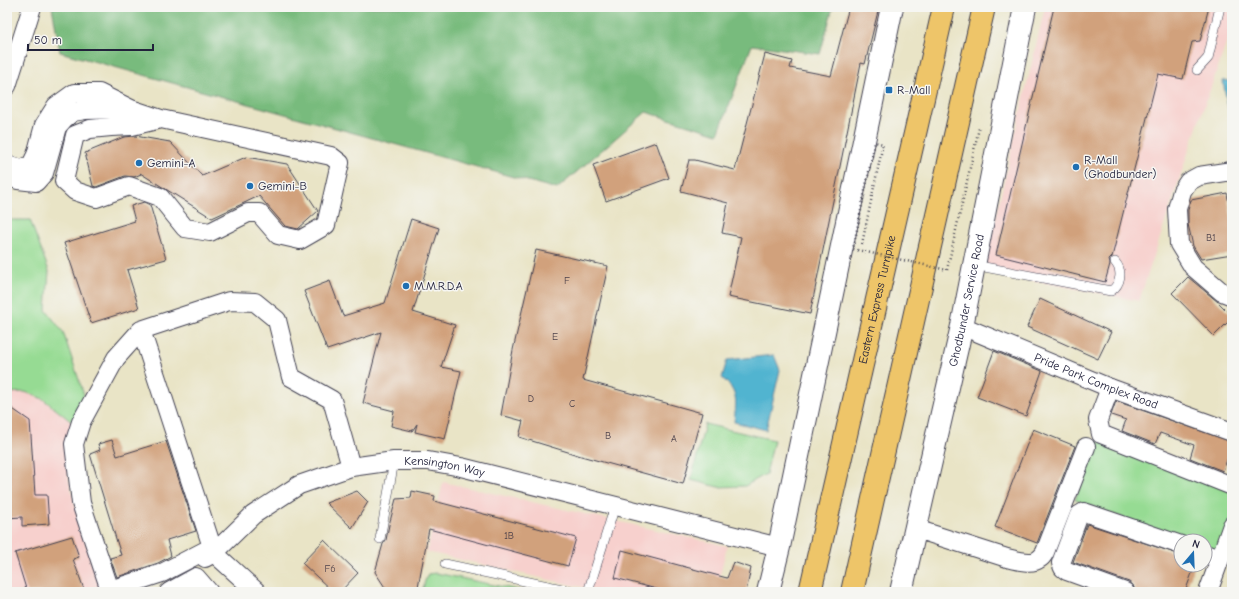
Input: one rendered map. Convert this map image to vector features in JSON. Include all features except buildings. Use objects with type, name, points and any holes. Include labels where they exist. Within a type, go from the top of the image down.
[{"type":"main road","name":"Eastern Express Turnpike","points":[[810,592],[944,7]]},
{"type":"main road","points":[[852,592],[984,7]]},
{"type":"street","points":[[7,86],[32,7]]},
{"type":"street","points":[[768,592],[779,547],[892,7]]},
{"type":"street","name":"Ghodbunder Service Road","points":[[901,592],[962,326],[1025,7]]},
{"type":"street","points":[[7,165],[22,169],[40,161],[57,127],[73,112],[85,110],[131,109],[160,119],[331,156],[340,163],[326,225],[300,240],[278,235],[260,213],[248,213],[210,232],[185,228],[160,197],[129,186],[96,198],[75,191],[64,181],[75,135],[90,129],[132,126],[160,119]]},
{"type":"street","points":[[7,176],[18,180],[42,183],[44,173],[40,161]]},
{"type":"street","points":[[1232,171],[1199,176],[1188,182],[1182,191],[1177,209],[1179,244],[1193,267],[1222,292],[1232,296]]},
{"type":"street","points":[[141,330],[212,547],[162,573],[110,590],[81,503],[74,444],[80,422],[116,358],[141,330],[229,301],[255,302],[277,320],[291,377],[332,400],[350,467]]},
{"type":"street","name":"Pride Park Complex Road","points":[[962,326],[1110,388],[1232,432]]},
{"type":"street","points":[[1110,388],[1098,420],[1101,434],[1232,486]]},
{"type":"street","points":[[916,529],[1007,558],[1034,562],[1039,560],[1046,552],[1086,447]]},
{"type":"street","name":"Kensington Way","points":[[137,592],[186,570],[214,553],[253,515],[299,485],[350,467],[394,461],[428,462],[461,467],[779,547]]},
{"type":"street","points":[[1125,592],[1067,571],[1063,568],[1062,563],[1079,515],[1084,512],[1173,542]]},
{"type":"street","points":[[1213,556],[1232,525]]},
{"type":"street","points":[[214,553],[257,592]]},
{"type":"street","points":[[1208,592],[1211,573]]},
{"type":"street","points":[[169,592],[196,577],[209,592]]},
{"type":"lane","points":[[1197,70],[1208,58],[1220,7]]},
{"type":"lane","points":[[974,265],[1111,291],[1118,283],[1120,272],[1119,266],[1115,262]]},
{"type":"lane","points":[[380,539],[394,461]]},
{"type":"lane","points":[[588,592],[615,506]]},
{"type":"lane","points":[[446,564],[576,592]]},
{"type":"path","points":[[958,123],[1001,133]]},
{"type":"path","points":[[862,244],[884,144],[875,142],[853,249],[947,270],[979,128]]},
{"type":"shaded area","name":"R-Mall (Ghodbunder)","points":[[1045,7],[1232,7],[1232,27],[1139,301],[983,271]]},
{"type":"shaded area","points":[[25,392],[43,399],[73,423],[67,445],[69,479],[80,526],[103,592],[7,592],[7,393]]},
{"type":"shaded area","points":[[443,482],[727,546],[716,592],[603,592],[427,552]]},
{"type":"green space","points":[[52,7],[833,7],[820,54],[752,45],[718,134],[646,112],[557,189],[60,52]]},
{"type":"green space","points":[[7,220],[30,220],[49,271],[46,310],[63,332],[84,395],[73,423],[43,399],[25,392],[7,393]]},
{"type":"green space","points":[[705,424],[774,440],[766,474],[745,486],[718,487],[691,480]]},
{"type":"green space","points":[[1097,441],[1232,491],[1232,521],[1220,554],[1213,551],[1213,533],[1173,533],[1173,537],[1075,500]]},
{"type":"green space","points":[[436,573],[528,592],[422,592],[428,574]]},
{"type":"water","points":[[1232,80],[1232,123],[1231,124],[1223,81]]},
{"type":"water","points":[[774,355],[780,370],[766,430],[734,422],[736,403],[734,393],[722,378],[727,360]]},
{"type":"place","name":"R-Mall","points":[[889,90]]},
{"type":"place","name":"Gemini-A","points":[[139,163]]},
{"type":"place","name":"R-Mall (Ghodbunder)","points":[[1076,167]]},
{"type":"place","name":"Gemini-B","points":[[250,186]]},
{"type":"place","name":"M.M.R.D.A","points":[[406,286]]}]
